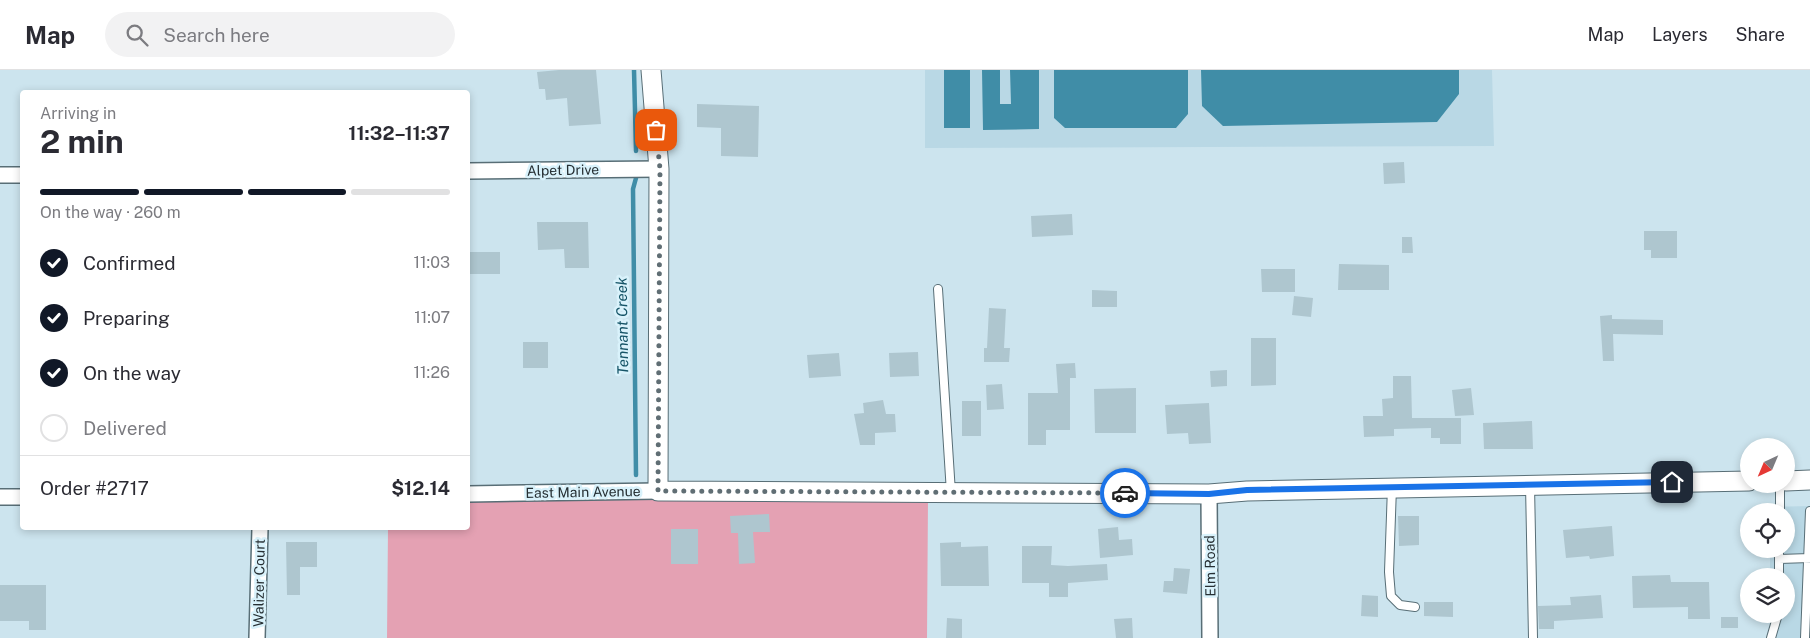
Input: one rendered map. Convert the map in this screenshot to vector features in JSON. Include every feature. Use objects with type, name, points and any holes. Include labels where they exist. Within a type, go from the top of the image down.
[{"type":"street","points":[[651,70],[660,169],[658,491]]},
{"type":"street","name":"Alpet Drive","points":[[470,171],[660,169]]},
{"type":"street","points":[[0,176],[20,175]]},
{"type":"street","points":[[1795,481],[1810,480]]},
{"type":"street","name":"East Main Avenue","points":[[470,494],[658,491],[1209,494],[1247,490],[1740,481]]},
{"type":"street","name":"Elm Road","points":[[1209,494],[1210,638]]},
{"type":"street","points":[[0,497],[20,497]]},
{"type":"street","name":"Walizer Court","points":[[257,638],[260,530]]},
{"type":"lane","points":[[938,290],[951,493]]},
{"type":"lane","points":[[1530,485],[1533,638]]},
{"type":"lane","points":[[1392,488],[1389,572],[1391,596],[1400,605],[1415,607]]},
{"type":"lane","points":[[1805,638],[1810,558],[1810,511]]},
{"type":"lane","points":[[1779,568],[1779,559],[1810,558]]},
{"type":"lane","points":[[1771,638],[1775,623]]},
{"type":"shaded area","points":[[925,70],[1492,70],[1494,146],[925,148]]},
{"type":"shaded area","points":[[928,499],[927,638],[387,638],[388,530],[470,530],[470,500]]},
{"type":"shaded area","points":[[1795,506],[1810,506],[1810,638],[1770,638],[1770,623],[1795,623],[1795,568],[1770,568],[1770,558],[1795,558]]},
{"type":"water","points":[[944,70],[970,70],[970,128],[944,128]]},
{"type":"water","points":[[982,70],[1000,70],[1000,104],[1011,104],[1010,70],[1039,70],[1039,129],[983,130]]},
{"type":"water","points":[[1054,70],[1188,70],[1188,114],[1176,128],[1065,128],[1054,118]]},
{"type":"water","points":[[1201,70],[1459,70],[1459,94],[1437,122],[1223,126],[1202,106]]},
{"type":"building","points":[[596,70],[601,124],[569,126],[567,98],[546,100],[545,89],[539,89],[537,72]]},
{"type":"building","points":[[697,104],[759,106],[758,157],[721,156],[721,128],[697,127]]},
{"type":"building","points":[[1404,162],[1405,183],[1384,184],[1383,163]]},
{"type":"building","points":[[1072,214],[1073,235],[1032,237],[1031,216]]},
{"type":"building","points":[[537,222],[588,222],[589,268],[565,268],[564,249],[538,250]]},
{"type":"building","points":[[1644,231],[1677,231],[1677,258],[1651,258],[1651,250],[1644,250]]},
{"type":"building","points":[[1402,237],[1412,237],[1413,253],[1402,253]]},
{"type":"building","points":[[470,252],[500,252],[500,274],[470,274]]},
{"type":"building","points":[[1339,264],[1389,265],[1389,290],[1338,290]]},
{"type":"building","points":[[1261,269],[1295,269],[1295,292],[1262,292]]},
{"type":"building","points":[[1092,290],[1117,291],[1117,307],[1092,307]]},
{"type":"building","points":[[1294,296],[1313,298],[1311,317],[1292,315]]},
{"type":"building","points":[[989,308],[1006,309],[1004,348],[1010,348],[1009,362],[984,362],[984,348],[987,348]]},
{"type":"building","points":[[1612,315],[1612,319],[1663,320],[1663,335],[1613,334],[1614,361],[1603,361],[1600,316]]},
{"type":"building","points":[[1251,338],[1276,338],[1276,385],[1251,386]]},
{"type":"building","points":[[523,342],[548,342],[548,368],[523,368]]},
{"type":"building","points":[[918,352],[919,376],[890,377],[889,353]]},
{"type":"building","points":[[839,353],[841,376],[809,378],[807,355]]},
{"type":"building","points":[[1075,363],[1076,378],[1070,378],[1070,430],[1046,430],[1046,445],[1028,445],[1028,393],[1058,393],[1056,364]]},
{"type":"building","points":[[1227,370],[1227,386],[1211,387],[1210,371]]},
{"type":"building","points":[[1393,376],[1411,376],[1412,418],[1461,418],[1461,444],[1440,444],[1440,438],[1431,438],[1431,428],[1394,429],[1394,436],[1364,437],[1363,416],[1383,416],[1382,399],[1393,398]]},
{"type":"building","points":[[1002,384],[1004,409],[987,410],[986,385]]},
{"type":"building","points":[[1136,388],[1136,433],[1095,433],[1094,389]]},
{"type":"building","points":[[1471,388],[1474,415],[1455,416],[1452,390]]},
{"type":"building","points":[[883,400],[886,414],[895,414],[896,432],[875,433],[875,445],[860,445],[854,414],[864,413],[863,403]]},
{"type":"building","points":[[962,401],[981,401],[981,436],[962,436]]},
{"type":"building","points":[[1209,403],[1211,443],[1189,444],[1188,433],[1167,434],[1165,405]]},
{"type":"building","points":[[1532,421],[1533,449],[1484,449],[1483,423]]},
{"type":"building","points":[[769,514],[770,532],[753,532],[755,563],[739,564],[738,533],[731,533],[730,516]]},
{"type":"building","points":[[1398,516],[1419,516],[1419,545],[1399,546]]},
{"type":"building","points":[[1612,526],[1614,556],[1590,559],[1589,556],[1566,558],[1563,530]]},
{"type":"building","points":[[1118,527],[1119,540],[1132,539],[1133,555],[1100,558],[1098,529]]},
{"type":"building","points":[[671,529],[698,529],[698,564],[671,564]]},
{"type":"building","points":[[286,542],[317,542],[317,567],[300,567],[300,595],[287,595]]},
{"type":"building","points":[[961,542],[961,547],[988,546],[989,586],[941,586],[940,543]]},
{"type":"building","points":[[1022,546],[1052,546],[1051,565],[1107,564],[1108,580],[1068,583],[1068,597],[1049,597],[1049,583],[1022,583]]},
{"type":"building","points":[[1174,568],[1190,569],[1187,594],[1163,592],[1164,581],[1173,581]]},
{"type":"building","points":[[1670,575],[1671,582],[1709,582],[1710,619],[1688,619],[1688,607],[1633,608],[1632,576]]},
{"type":"building","points":[[0,585],[46,585],[46,630],[29,630],[29,621],[0,621]]},
{"type":"building","points":[[1362,595],[1378,596],[1378,617],[1361,616]]},
{"type":"building","points":[[1601,595],[1603,618],[1554,621],[1554,629],[1539,629],[1538,606],[1571,605],[1570,597]]},
{"type":"building","points":[[1424,602],[1453,602],[1453,617],[1424,616]]},
{"type":"building","points":[[1721,617],[1738,617],[1738,628],[1721,628]]},
{"type":"building","points":[[947,618],[962,619],[962,638],[946,638]]},
{"type":"building","points":[[1132,618],[1133,638],[1116,638],[1114,619]]},
{"type":"waterway","name":"Tennant Creek","points":[[634,70],[636,151]]},
{"type":"waterway","name":"Tennant Creek","points":[[636,178],[633,189],[636,475]]},
{"type":"way so far","points":[[656,130],[660,169],[658,491],[1125,493]]},
{"type":"route","points":[[1125,493],[1209,494],[1247,490],[1672,482]]}]
